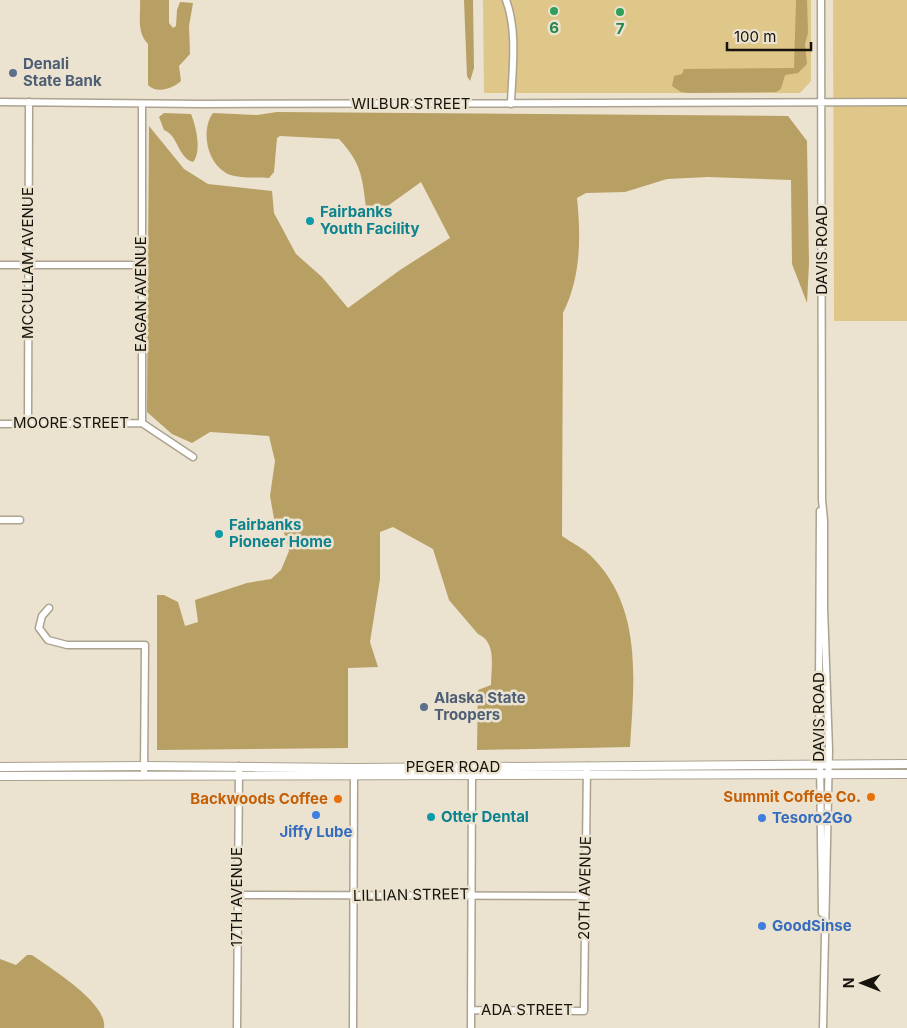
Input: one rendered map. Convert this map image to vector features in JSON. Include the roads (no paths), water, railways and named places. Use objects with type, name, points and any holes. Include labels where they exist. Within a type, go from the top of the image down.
[{"type":"main road","name":"PEGER ROAD","points":[[587,770],[820,764],[907,764]]},
{"type":"main road","name":"PEGER ROAD","points":[[0,767],[144,766],[239,770],[587,770],[907,774]]},
{"type":"main road","name":"PEGER ROAD","points":[[0,776],[144,774],[239,770]]},
{"type":"street","points":[[506,0],[510,10],[513,33],[511,104]]},
{"type":"street","name":"DAVIS ROAD","points":[[821,0],[822,500],[824,520],[828,764],[824,774],[820,899],[824,935],[823,1028]]},
{"type":"street","name":"WILBUR STREET","points":[[0,102],[511,104],[907,102]]},
{"type":"street","name":"MCCULLAM AVENUE","points":[[28,424],[29,102]]},
{"type":"street","name":"EAGAN AVENUE","points":[[142,104],[142,423]]},
{"type":"street","points":[[0,265],[141,265]]},
{"type":"street","points":[[142,423],[193,457]]},
{"type":"street","name":"MOORE STREET","points":[[0,424],[142,423]]},
{"type":"street","name":"DAVIS ROAD","points":[[822,500],[819,523],[820,764],[824,774]]},
{"type":"street","points":[[0,520],[20,520]]},
{"type":"street","points":[[49,608],[42,616],[40,628],[48,640],[67,645],[145,645],[144,774]]},
{"type":"street","name":"17TH AVENUE","points":[[237,1028],[236,895],[239,770]]},
{"type":"street","points":[[471,1028],[472,770]]},
{"type":"street","name":"20TH AVENUE","points":[[584,1010],[587,770]]},
{"type":"street","points":[[353,1028],[354,771]]},
{"type":"street","name":"LILLIAN STREET","points":[[236,895],[471,894],[585,896]]},
{"type":"street","name":"ADA STREET","points":[[471,1010],[584,1010]]},
{"type":"place","name":"6","points":[[554,11]]},
{"type":"place","name":"7","points":[[620,12]]},
{"type":"place","name":"Denali State Bank","points":[[13,73]]},
{"type":"place","name":"Fairbanks Youth Facility","points":[[310,221]]},
{"type":"place","name":"Fairbanks Pioneer Home","points":[[219,534]]},
{"type":"place","name":"Alaska State Troopers","points":[[424,707]]},
{"type":"place","name":"Summit Coffee Co.","points":[[871,797]]},
{"type":"place","name":"Backwoods Coffee","points":[[338,799]]},
{"type":"place","name":"Jiffy Lube","points":[[316,815]]},
{"type":"place","name":"Otter Dental","points":[[431,817]]},
{"type":"place","name":"Tesoro2Go","points":[[762,818]]},
{"type":"place","name":"GoodSinse","points":[[762,926]]}]
